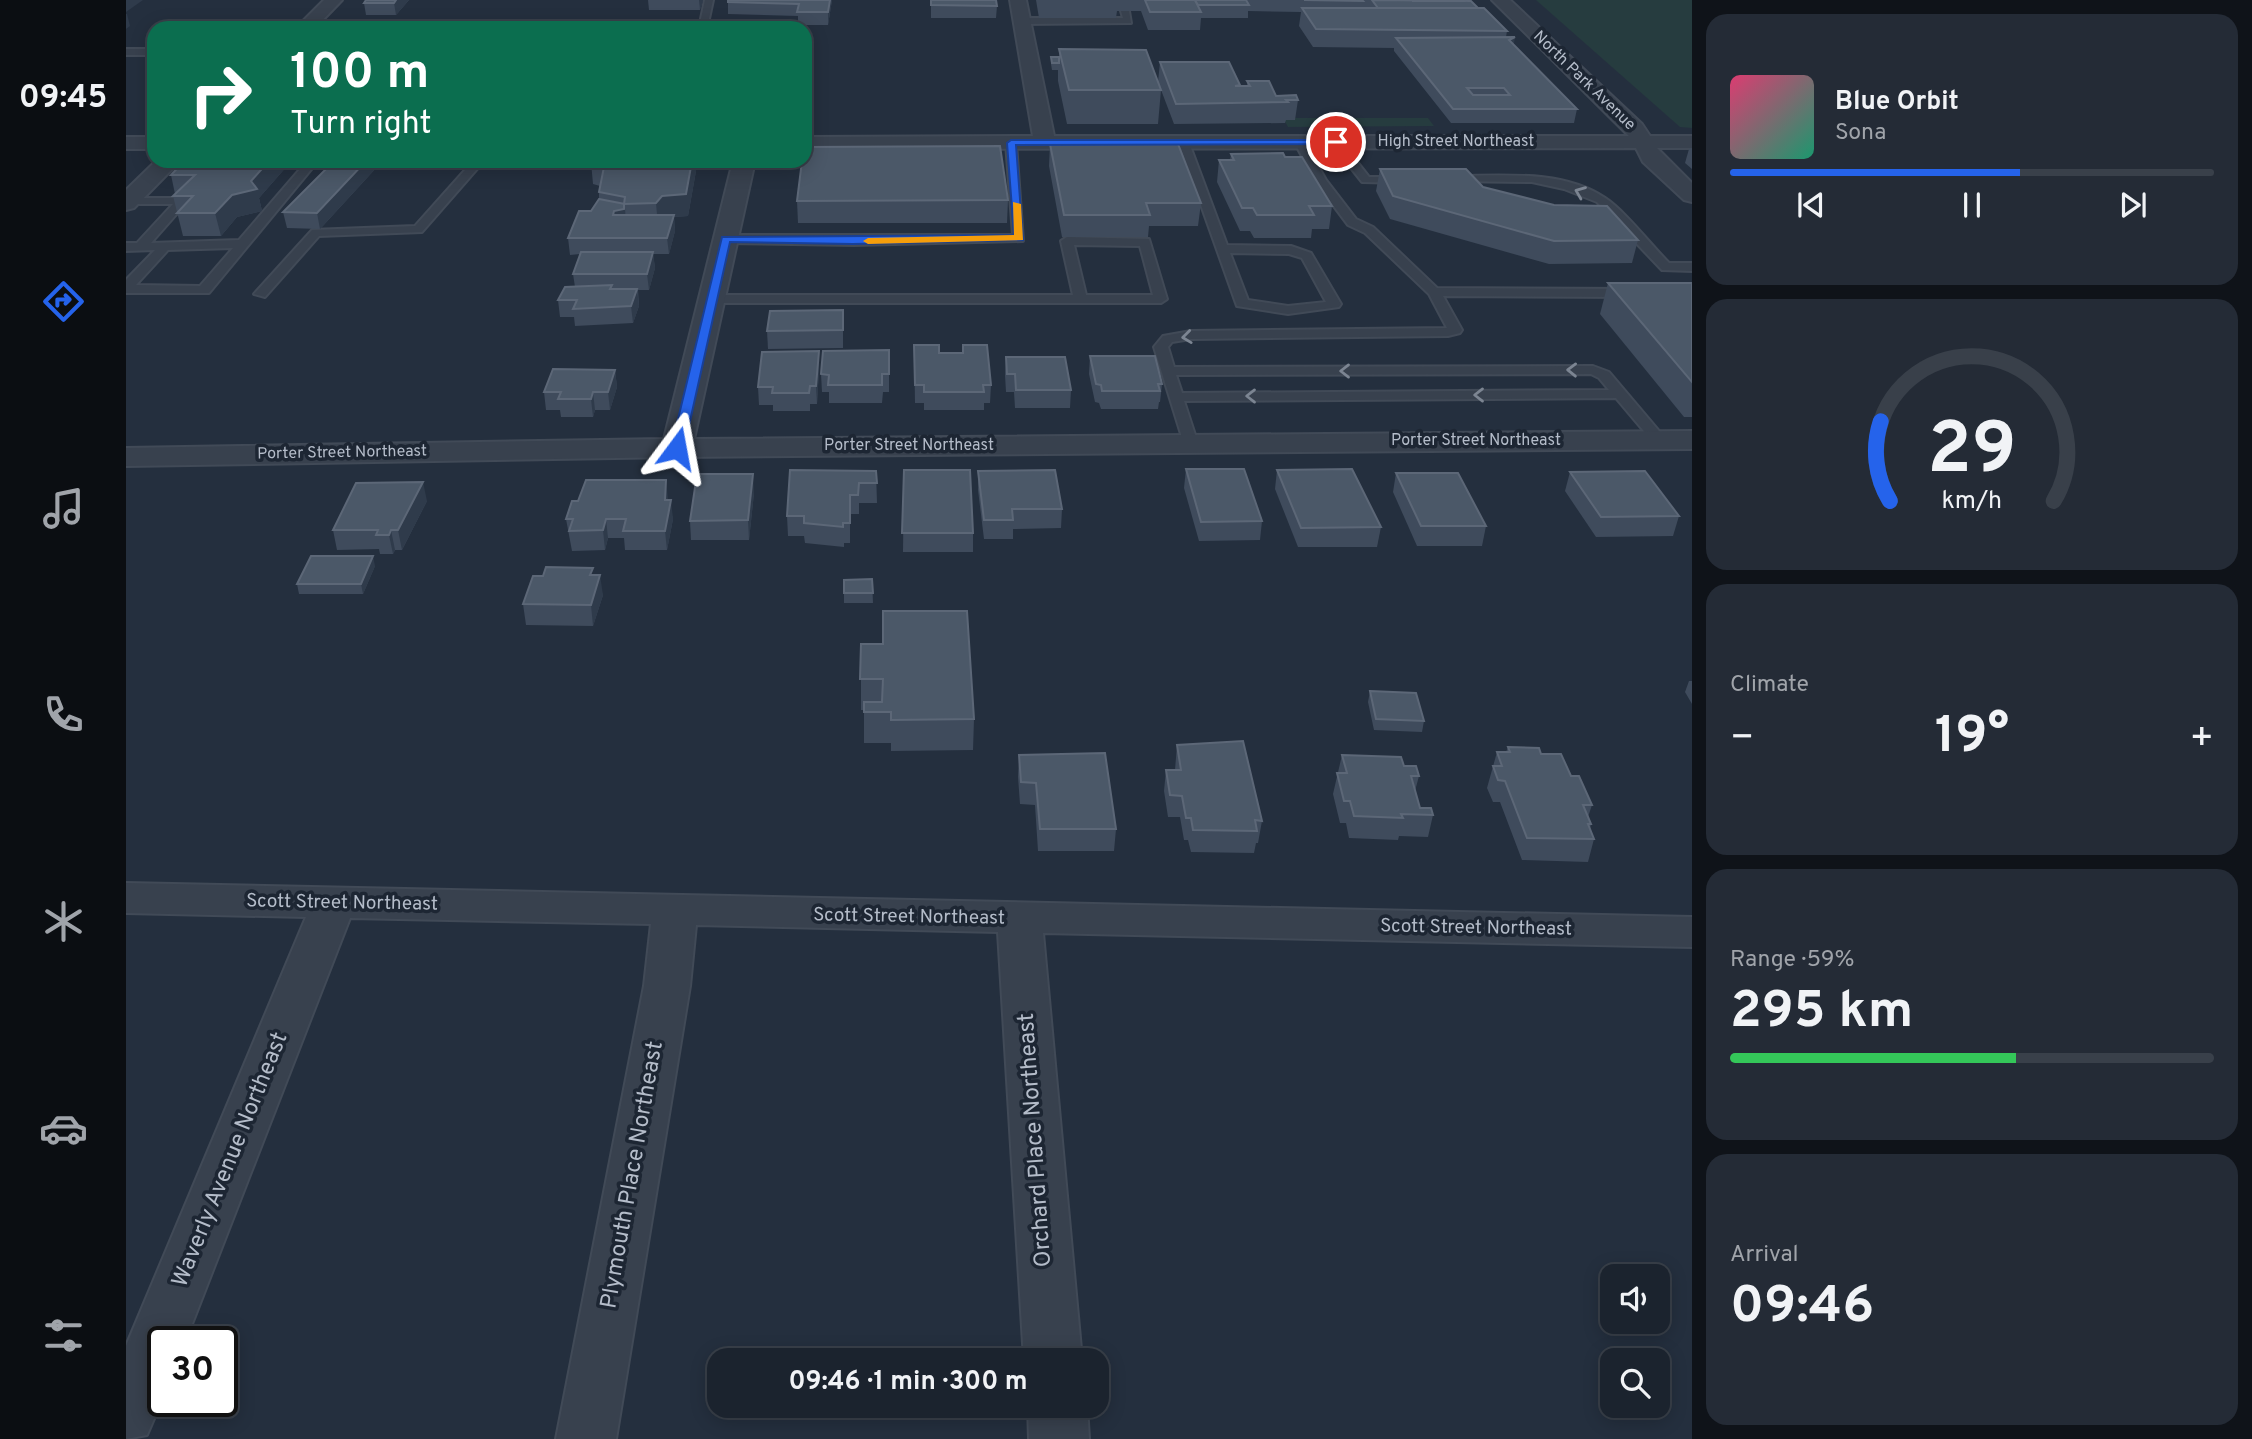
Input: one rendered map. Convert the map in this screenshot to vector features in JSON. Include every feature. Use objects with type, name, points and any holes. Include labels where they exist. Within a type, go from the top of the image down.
[{"type":"street","points":[[313,21],[334,0]]},
{"type":"street","points":[[1018,0],[1045,143]]},
{"type":"street","name":"North Park Avenue","points":[[1500,0],[1635,128],[1651,157],[1692,195]]},
{"type":"street","name":"High Street Northeast","points":[[812,143],[1692,142]]},
{"type":"street","points":[[126,143],[147,143]]},
{"type":"street","points":[[127,202],[162,168]]},
{"type":"street","points":[[677,448],[742,168]]},
{"type":"street","name":"Porter Street Northeast","points":[[126,457],[677,448],[1692,440]]},
{"type":"street","name":"Scott Street Northeast","points":[[126,898],[1692,932]]},
{"type":"street","name":"Waverly Avenue Northeast","points":[[126,1416],[304,982],[333,903]]},
{"type":"street","name":"Plymouth Place Northeast","points":[[586,1439],[667,986],[675,911]]},
{"type":"street","name":"Orchard Place Northeast","points":[[1019,919],[1052,1348]]},
{"type":"street","points":[[1058,1418],[1059,1439]]},
{"type":"lane","points":[[704,21],[709,0]]},
{"type":"lane","points":[[1022,21],[1128,21],[1125,11]]},
{"type":"lane","points":[[126,52],[147,52]]},
{"type":"lane","points":[[126,64],[142,52]]},
{"type":"lane","points":[[1336,142],[1366,180],[1422,180]]},
{"type":"lane","points":[[725,239],[853,241],[1019,238],[1011,143]]},
{"type":"lane","points":[[1184,143],[1222,249],[1242,303],[1262,309],[1321,309],[1334,304],[1307,256],[1291,250],[1222,249]]},
{"type":"lane","points":[[1190,444],[1161,347],[1168,339],[1191,335],[1455,330],[1456,325],[1434,292],[1368,230],[1352,222],[1321,181],[1300,143]]},
{"type":"lane","points":[[126,289],[204,290],[307,168]]},
{"type":"lane","points":[[260,294],[316,233],[418,229],[473,168]]},
{"type":"lane","points":[[1435,180],[1532,179],[1567,186],[1601,200],[1680,283]]},
{"type":"lane","points":[[127,202],[182,201],[140,247]]},
{"type":"lane","points":[[712,299],[1080,299],[1161,299],[1145,242],[1067,241],[1080,299]]},
{"type":"lane","points":[[126,247],[242,244]]},
{"type":"lane","points":[[126,289],[164,247]]},
{"type":"lane","points":[[1666,267],[1692,267]]},
{"type":"lane","points":[[1434,292],[1553,296],[1647,293]]},
{"type":"lane","points":[[1168,372],[1593,370],[1604,375],[1659,440]]},
{"type":"lane","points":[[1175,397],[1620,394]]},
{"type":"green space","points":[[1536,0],[1692,0],[1692,128],[1680,127]]},
{"type":"green space","points":[[1428,118],[1434,126],[1288,127],[1284,120]]},
{"type":"building","points":[[366,0],[396,0],[394,3],[364,3]]},
{"type":"building","points":[[728,0],[830,0],[828,12],[797,12],[799,4]]},
{"type":"building","points":[[931,0],[996,0],[997,6],[931,5]]},
{"type":"building","points":[[1145,0],[1195,0],[1201,12],[1150,12]]},
{"type":"building","points":[[1195,0],[1246,0],[1249,5],[1198,5]]},
{"type":"building","points":[[1372,0],[1471,1],[1478,8],[1378,8]]},
{"type":"building","points":[[1463,0],[1464,1],[1413,1]]},
{"type":"building","points":[[1302,8],[1484,8],[1507,31],[1316,29]]},
{"type":"building","points":[[1515,37],[1509,40],[1577,109],[1453,109],[1396,38]],"holes":[[[1467,88],[1504,88],[1510,95],[1473,95]]]},
{"type":"building","points":[[1059,49],[1146,50],[1161,90],[1069,90]]},
{"type":"building","points":[[1051,57],[1059,57],[1059,63],[1052,63]]},
{"type":"building","points":[[1160,62],[1229,62],[1240,85],[1235,86],[1250,86],[1247,81],[1269,81],[1276,96],[1296,95],[1298,100],[1176,104]]},
{"type":"building","points":[[1050,144],[1178,144],[1201,203],[1146,203],[1150,215],[1064,215]]},
{"type":"building","points":[[1000,146],[1008,200],[797,201],[801,168],[812,168],[812,147]]},
{"type":"building","points":[[1283,153],[1285,157],[1302,157],[1332,206],[1309,206],[1314,215],[1257,215],[1253,208],[1242,208],[1219,160],[1234,160],[1231,154]]},
{"type":"building","points":[[178,168],[263,168],[251,181],[257,189],[232,195],[215,213],[177,213],[193,196],[173,196],[195,175],[171,175]]},
{"type":"building","points":[[327,168],[359,168],[317,213],[283,212]]},
{"type":"building","points":[[604,168],[691,168],[686,194],[662,196],[656,203],[624,204],[625,197],[599,192]]},
{"type":"building","points":[[1380,169],[1466,169],[1483,187],[1554,205],[1607,206],[1638,240],[1554,241],[1393,196]]},
{"type":"building","points":[[599,199],[625,204],[624,209],[614,211],[613,215],[674,215],[667,238],[568,238],[579,211],[591,211]]},
{"type":"building","points":[[581,252],[653,252],[647,274],[573,274]]},
{"type":"building","points":[[1608,283],[1692,283],[1692,382]]},
{"type":"building","points":[[612,285],[610,289],[637,289],[631,306],[573,309],[577,300],[558,300],[565,287]]},
{"type":"building","points":[[843,310],[843,330],[767,331],[770,311]]},
{"type":"building","points":[[914,345],[939,345],[939,353],[963,353],[963,345],[987,345],[991,385],[983,385],[984,392],[924,392],[924,385],[915,385]]},
{"type":"building","points":[[889,350],[889,374],[882,374],[882,385],[828,385],[829,375],[821,374],[823,351]]},
{"type":"building","points":[[819,351],[816,386],[810,386],[809,393],[772,393],[773,387],[758,387],[762,352]]},
{"type":"building","points":[[1090,356],[1155,356],[1162,384],[1158,384],[1160,391],[1102,391],[1101,385],[1096,384]]},
{"type":"building","points":[[1006,357],[1065,357],[1071,390],[1016,390],[1015,374],[1007,374]]},
{"type":"building","points":[[553,369],[615,370],[608,392],[593,392],[591,399],[558,399],[561,392],[544,392]]},
{"type":"building","points":[[1186,469],[1244,469],[1262,521],[1201,522]]},
{"type":"building","points":[[1352,469],[1381,527],[1301,528],[1277,470]]},
{"type":"building","points":[[790,470],[876,471],[877,483],[859,483],[858,495],[850,495],[850,523],[843,523],[843,527],[804,523],[804,516],[787,516]]},
{"type":"building","points":[[904,470],[970,470],[973,533],[902,533]]},
{"type":"building","points":[[1055,470],[1062,509],[1012,509],[1013,520],[984,520],[978,471]]},
{"type":"building","points":[[1645,471],[1679,516],[1601,517],[1570,472]]},
{"type":"building","points":[[1396,473],[1458,473],[1486,526],[1421,526]]},
{"type":"building","points":[[697,474],[753,474],[748,520],[690,521]]},
{"type":"building","points":[[586,480],[666,480],[665,500],[671,500],[665,531],[623,531],[626,519],[606,519],[603,530],[569,531],[573,519],[566,519],[572,501],[578,501]]},
{"type":"building","points":[[423,482],[398,530],[391,530],[389,535],[376,535],[378,530],[333,530],[356,483]]},
{"type":"building","points":[[311,556],[373,556],[361,584],[297,584]]},
{"type":"building","points":[[546,567],[593,568],[590,575],[600,575],[591,605],[523,604],[533,576],[543,576]]},
{"type":"building","points":[[872,579],[873,593],[844,593],[844,580]]},
{"type":"building","points":[[883,611],[967,611],[974,719],[891,720],[891,712],[864,712],[864,702],[882,702],[883,679],[860,679],[861,644],[883,644]]},
{"type":"building","points":[[1370,691],[1416,693],[1424,721],[1376,719]]},
{"type":"building","points":[[1243,741],[1262,821],[1255,820],[1257,831],[1193,830],[1191,818],[1186,818],[1182,796],[1170,795],[1166,770],[1181,770],[1177,745]]},
{"type":"building","points":[[1508,747],[1539,748],[1541,754],[1561,754],[1571,776],[1579,776],[1592,805],[1583,805],[1594,839],[1527,838],[1505,781],[1498,780],[1493,766],[1502,766],[1497,752],[1510,752]]},
{"type":"building","points":[[1105,753],[1116,829],[1040,829],[1036,783],[1021,782],[1019,755]]},
{"type":"building","points":[[1342,755],[1401,757],[1404,766],[1416,766],[1419,776],[1411,776],[1420,808],[1431,808],[1433,815],[1401,814],[1403,818],[1354,816],[1350,801],[1344,801],[1337,773],[1347,773]]},
{"type":"slow traffic","points":[[868,241],[1019,238],[1016,204]]},
{"type":"route","points":[[677,448],[725,239],[853,241],[1019,238],[1011,143],[1336,142]]}]
